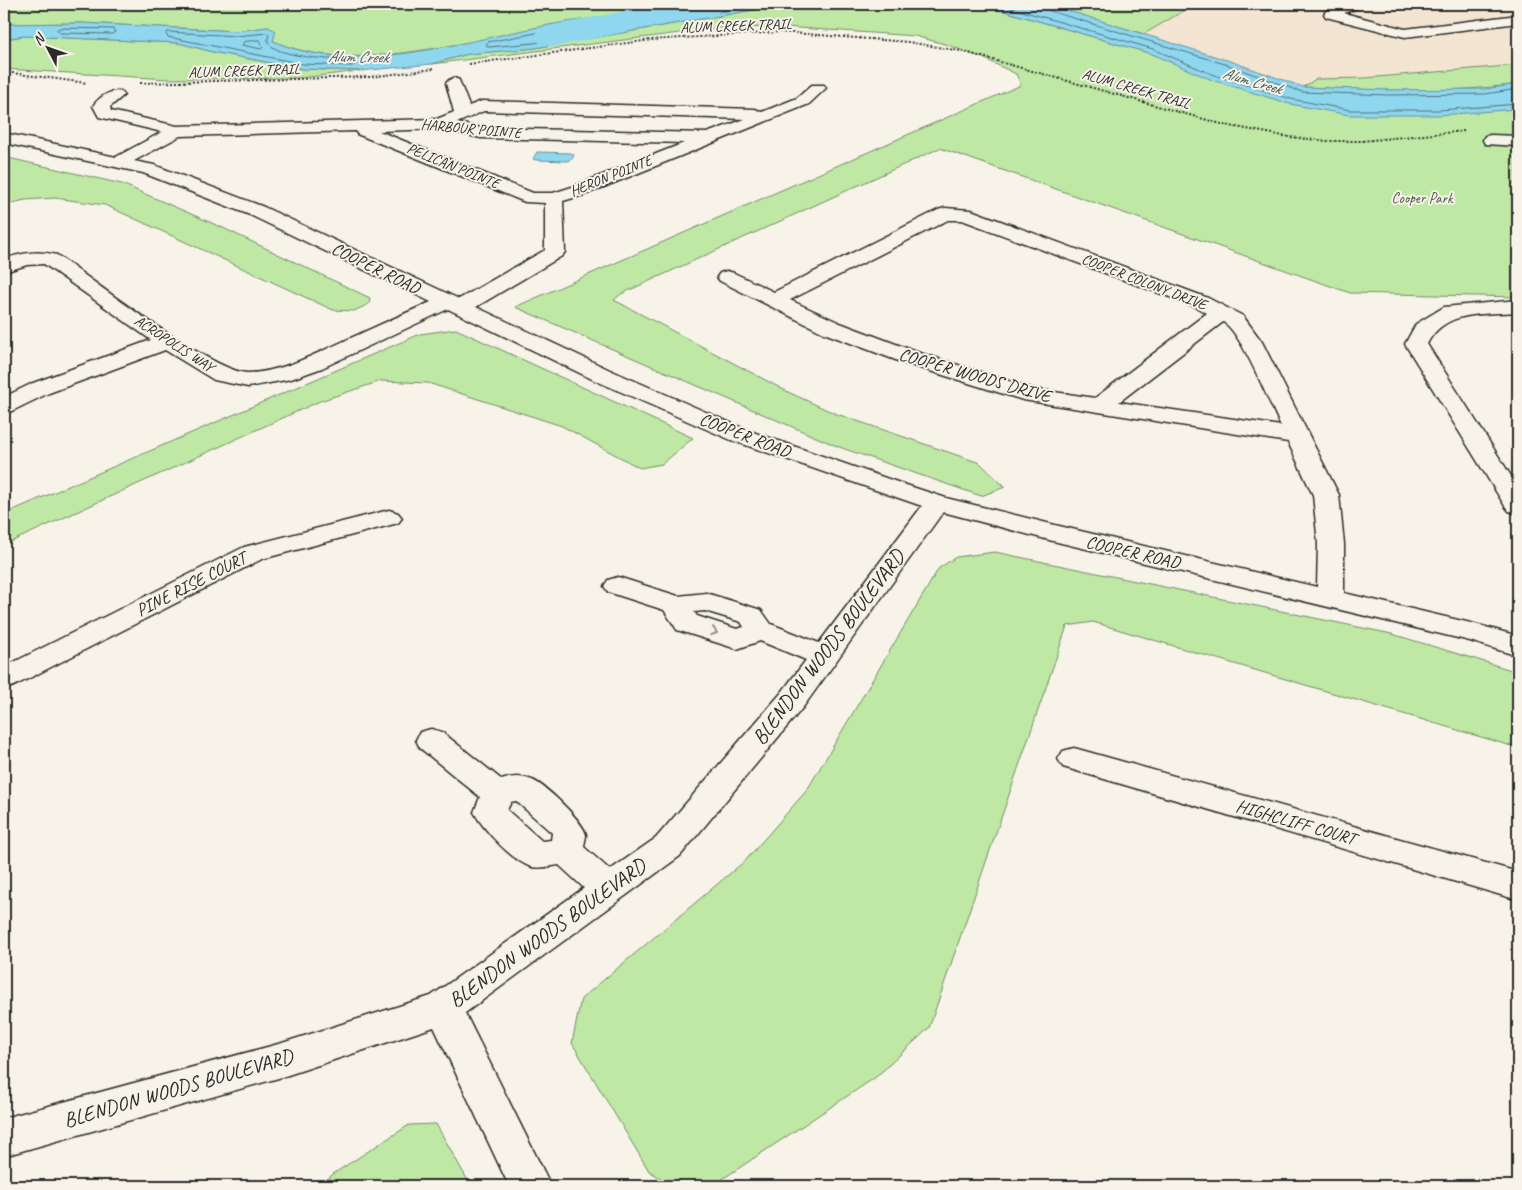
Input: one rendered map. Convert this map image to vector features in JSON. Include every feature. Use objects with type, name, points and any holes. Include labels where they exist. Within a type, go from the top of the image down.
[{"type":"street","points":[[1354,4],[1331,14],[1405,33],[1518,19]]},
{"type":"street","points":[[454,83],[462,114]]},
{"type":"street","name":"HERON POINTE","points":[[453,305],[556,252],[554,198],[578,191],[705,138],[803,101],[818,88]]},
{"type":"street","name":"HARBOUR POINTE","points":[[116,95],[101,106],[105,114],[177,131],[440,124],[481,133],[705,138]]},
{"type":"street","points":[[440,124],[482,106],[767,114]]},
{"type":"street","name":"PELICAN POINTE","points":[[353,126],[531,198],[554,198]]},
{"type":"street","name":"HARBOUR POINTE","points":[[119,162],[177,131]]},
{"type":"street","name":"COOPER ROAD","points":[[4,138],[148,168],[257,211],[602,375],[739,435],[937,503],[1062,535],[1475,633],[1518,646]]},
{"type":"street","points":[[1491,140],[1518,141]]},
{"type":"street","name":"COOPER COLONY DRIVE","points":[[776,299],[945,214],[954,213],[973,217],[1201,302],[1236,320],[1251,342],[1326,496],[1331,544],[1330,599]]},
{"type":"street","name":"ACROPOLIS WAY","points":[[13,262],[38,257],[50,259],[167,342],[222,375],[248,380],[283,374],[314,363],[453,305]]},
{"type":"street","name":"COOPER WOODS DRIVE","points":[[727,277],[776,299],[832,328],[909,357],[1031,395],[1297,436]]},
{"type":"street","points":[[1518,306],[1452,311],[1424,329],[1416,344],[1518,506]]},
{"type":"street","points":[[1100,405],[1221,313]]},
{"type":"street","points":[[4,406],[41,388],[167,342]]},
{"type":"street","name":"BLENDON WOODS BOULEVARD","points":[[4,1137],[282,1060],[443,1008],[668,847],[793,698],[937,503]]},
{"type":"street","name":"PINE RISE COURT","points":[[4,679],[253,553],[389,518]]},
{"type":"street","points":[[618,586],[676,605],[679,613],[687,623],[737,639],[761,631],[825,656]]},
{"type":"street","points":[[431,740],[498,794]]},
{"type":"street","name":"HIGHCLIFF COURT","points":[[1074,759],[1518,886]]},
{"type":"street","points":[[524,789],[564,825],[570,835],[566,850],[535,855],[494,818],[490,812],[498,794],[510,790],[524,789]]},
{"type":"street","points":[[566,850],[608,889]]},
{"type":"street","points":[[443,1008],[530,1186]]},
{"type":"path","name":"ALUM CREEK TRAIL","points":[[466,64],[651,40],[790,33],[938,46],[1225,125],[1272,136],[1326,141],[1372,141],[1466,130]]},
{"type":"path","name":"ALUM CREEK TRAIL","points":[[131,83],[370,78],[437,68]]},
{"type":"path","points":[[4,72],[89,83]]},
{"type":"shaded area","points":[[1184,4],[1518,4],[1518,65],[1365,78],[1316,79],[1303,87],[1230,61],[1144,34],[1191,6]]},
{"type":"green space","points":[[4,4],[718,4],[668,20],[630,16],[404,53],[351,56],[324,55],[298,50],[273,41],[268,27],[236,31],[81,23],[4,24]]},
{"type":"green space","name":"Cooper Park","points":[[788,4],[980,4],[1152,54],[1173,63],[1351,107],[1518,95],[1518,297],[1350,293],[940,148],[621,294],[614,300],[788,392],[834,413],[980,463],[1005,487],[981,496],[839,447],[515,307],[1021,85],[1016,74],[983,58],[948,45],[915,36],[784,27],[720,28],[432,64],[468,54],[535,48]]},
{"type":"green space","points":[[1042,4],[1184,4],[1192,6],[1144,34]]},
{"type":"green space","points":[[24,36],[179,43],[213,52],[302,69],[360,71],[300,78],[168,79],[4,69],[4,39]]},
{"type":"green space","points":[[1518,65],[1518,84],[1491,87],[1410,90],[1303,87],[1316,79],[1365,78]]},
{"type":"green space","points":[[4,157],[122,184],[221,227],[370,298],[369,304],[354,311],[333,310],[105,205],[55,198],[25,200],[4,205]]},
{"type":"green space","points":[[456,329],[693,438],[662,464],[640,468],[562,426],[428,383],[381,381],[320,401],[4,545],[4,514],[420,334]]},
{"type":"green space","points":[[995,552],[1392,634],[1518,672],[1518,748],[1093,622],[1067,626],[929,1028],[876,1077],[712,1186],[673,1186],[649,1171],[572,1043],[581,999],[746,860],[807,790],[939,568],[956,557]]},
{"type":"green space","points":[[436,1124],[471,1186],[320,1186],[333,1174],[409,1125]]},
{"type":"water","points":[[718,4],[788,4],[535,48],[468,54],[432,64],[360,71],[302,69],[213,52],[179,43],[24,36],[4,39],[4,24],[81,23],[236,31],[268,27],[276,31],[273,41],[307,52],[343,56],[380,56],[457,44],[531,28],[606,17],[630,16],[668,20]]},
{"type":"water","points":[[980,4],[1042,4],[1066,10],[1230,61],[1303,87],[1389,90],[1485,89],[1518,84],[1518,109],[1440,115],[1349,115],[1290,104],[1212,80],[1152,54]]},
{"type":"water","points":[[537,152],[571,153],[574,155],[572,159],[567,161],[533,159]]},
{"type":"waterway","name":"Alum Creek","points":[[553,36],[710,4]]}]
